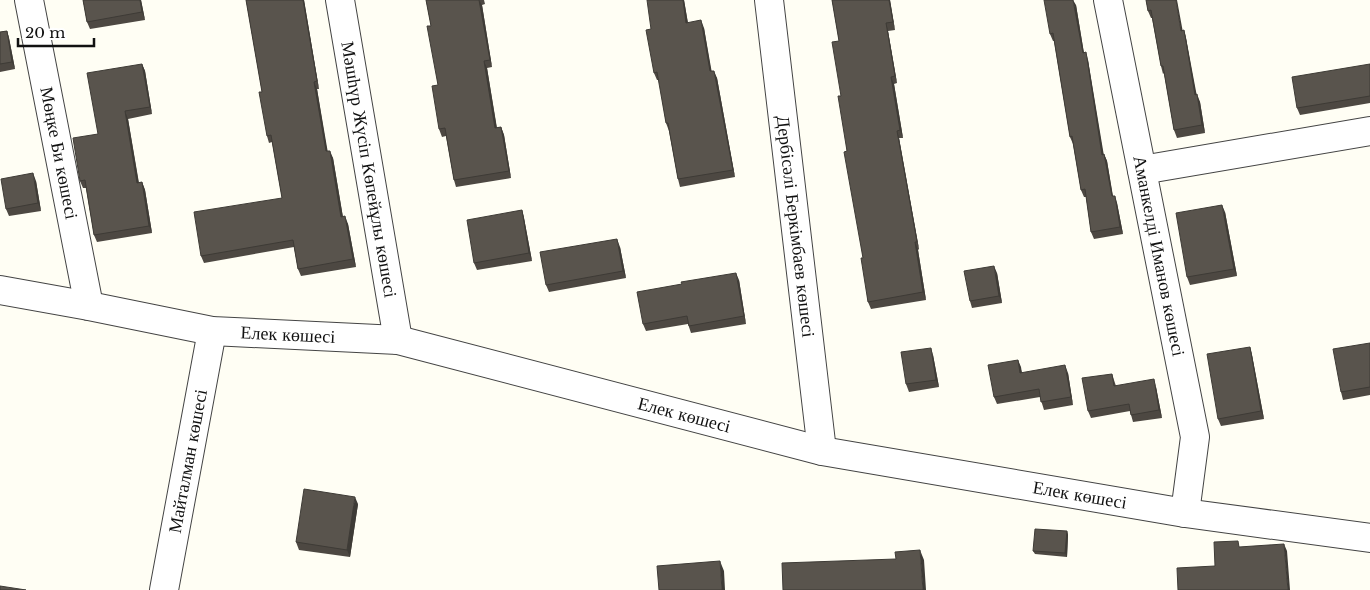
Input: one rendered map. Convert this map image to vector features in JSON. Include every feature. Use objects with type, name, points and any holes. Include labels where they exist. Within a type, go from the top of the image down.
[{"type":"street","name":"Мөңке Би көшесі","points":[[29,0],[89,306]]},
{"type":"street","name":"Мәшһүр Жүсіп Көпейұлы көшесі","points":[[340,0],[398,340]]},
{"type":"street","name":"Дербісәлі Беркімбаев көшесі","points":[[769,0],[822,451]]},
{"type":"street","name":"Аманкелді Иманов көшесі","points":[[1108,0],[1195,437],[1185,514]]},
{"type":"street","points":[[1142,170],[1370,132]]},
{"type":"street","name":"Елек көшесі","points":[[0,290],[212,331],[398,340],[822,451],[1185,514],[1370,538]]},
{"type":"street","name":"Майталман көшесі","points":[[164,590],[212,331]]},
{"type":"building","points":[[83,0],[140,0],[142,12],[87,22]]},
{"type":"building","points":[[246,0],[303,0],[317,81],[314,82],[326,151],[330,151],[341,217],[345,216],[353,259],[298,269],[293,240],[201,256],[194,212],[282,198],[271,135],[267,136],[259,92],[262,92]]},
{"type":"building","points":[[426,0],[479,0],[490,60],[484,61],[495,128],[501,127],[509,171],[454,180],[445,128],[439,129],[432,86],[438,85],[427,26],[431,26]]},
{"type":"building","points":[[647,0],[683,0],[686,23],[701,20],[710,71],[714,71],[733,170],[678,179],[668,123],[666,123],[657,72],[654,73],[646,30],[651,29]]},
{"type":"building","points":[[832,0],[889,0],[893,22],[886,23],[895,76],[891,77],[900,130],[897,131],[917,242],[915,242],[923,292],[868,302],[861,258],[863,258],[844,152],[847,151],[838,96],[841,96],[832,42],[839,41]]},
{"type":"building","points":[[1044,0],[1073,0],[1083,53],[1086,52],[1102,155],[1104,154],[1112,196],[1115,196],[1120,227],[1091,232],[1085,189],[1081,190],[1072,136],[1070,137],[1053,33],[1050,34]]},
{"type":"building","points":[[1146,0],[1176,0],[1181,31],[1184,30],[1202,125],[1174,130],[1151,10],[1148,11]]},
{"type":"building","points":[[7,31],[12,62],[0,64],[0,32]]},
{"type":"building","points":[[142,64],[150,107],[125,111],[137,183],[142,182],[149,226],[94,235],[85,180],[80,181],[73,138],[98,134],[87,73]]},
{"type":"building","points":[[1370,64],[1370,96],[1297,108],[1292,77]]},
{"type":"building","points":[[33,173],[38,203],[6,209],[1,179]]},
{"type":"building","points":[[1222,205],[1234,269],[1187,277],[1176,213]]},
{"type":"building","points":[[522,210],[529,253],[474,263],[467,220]]},
{"type":"building","points":[[617,239],[623,271],[546,285],[540,252]]},
{"type":"building","points":[[994,266],[999,296],[970,301],[964,271]]},
{"type":"building","points":[[736,273],[744,316],[689,326],[687,316],[643,324],[637,292],[682,284],[681,282]]},
{"type":"building","points":[[1370,343],[1370,387],[1341,392],[1333,349]]},
{"type":"building","points":[[1250,347],[1261,411],[1218,419],[1207,354]]},
{"type":"building","points":[[931,348],[936,380],[906,384],[901,352]]},
{"type":"building","points":[[1018,360],[1020,373],[1065,365],[1071,397],[1041,402],[1039,389],[994,397],[988,365]]},
{"type":"building","points":[[1112,374],[1114,386],[1154,379],[1159,410],[1131,415],[1129,404],[1088,411],[1082,378]]},
{"type":"building","points":[[304,489],[355,497],[347,550],[296,542]]},
{"type":"building","points":[[1035,529],[1067,531],[1065,553],[1033,551]]},
{"type":"building","points":[[1238,541],[1239,547],[1284,544],[1288,590],[1178,590],[1177,568],[1215,566],[1214,542]]},
{"type":"building","points":[[920,550],[923,590],[783,590],[782,563],[896,559],[895,552]]},
{"type":"building","points":[[720,561],[722,590],[659,590],[657,566]]},
{"type":"building","points":[[0,586],[26,590],[0,590]]}]
